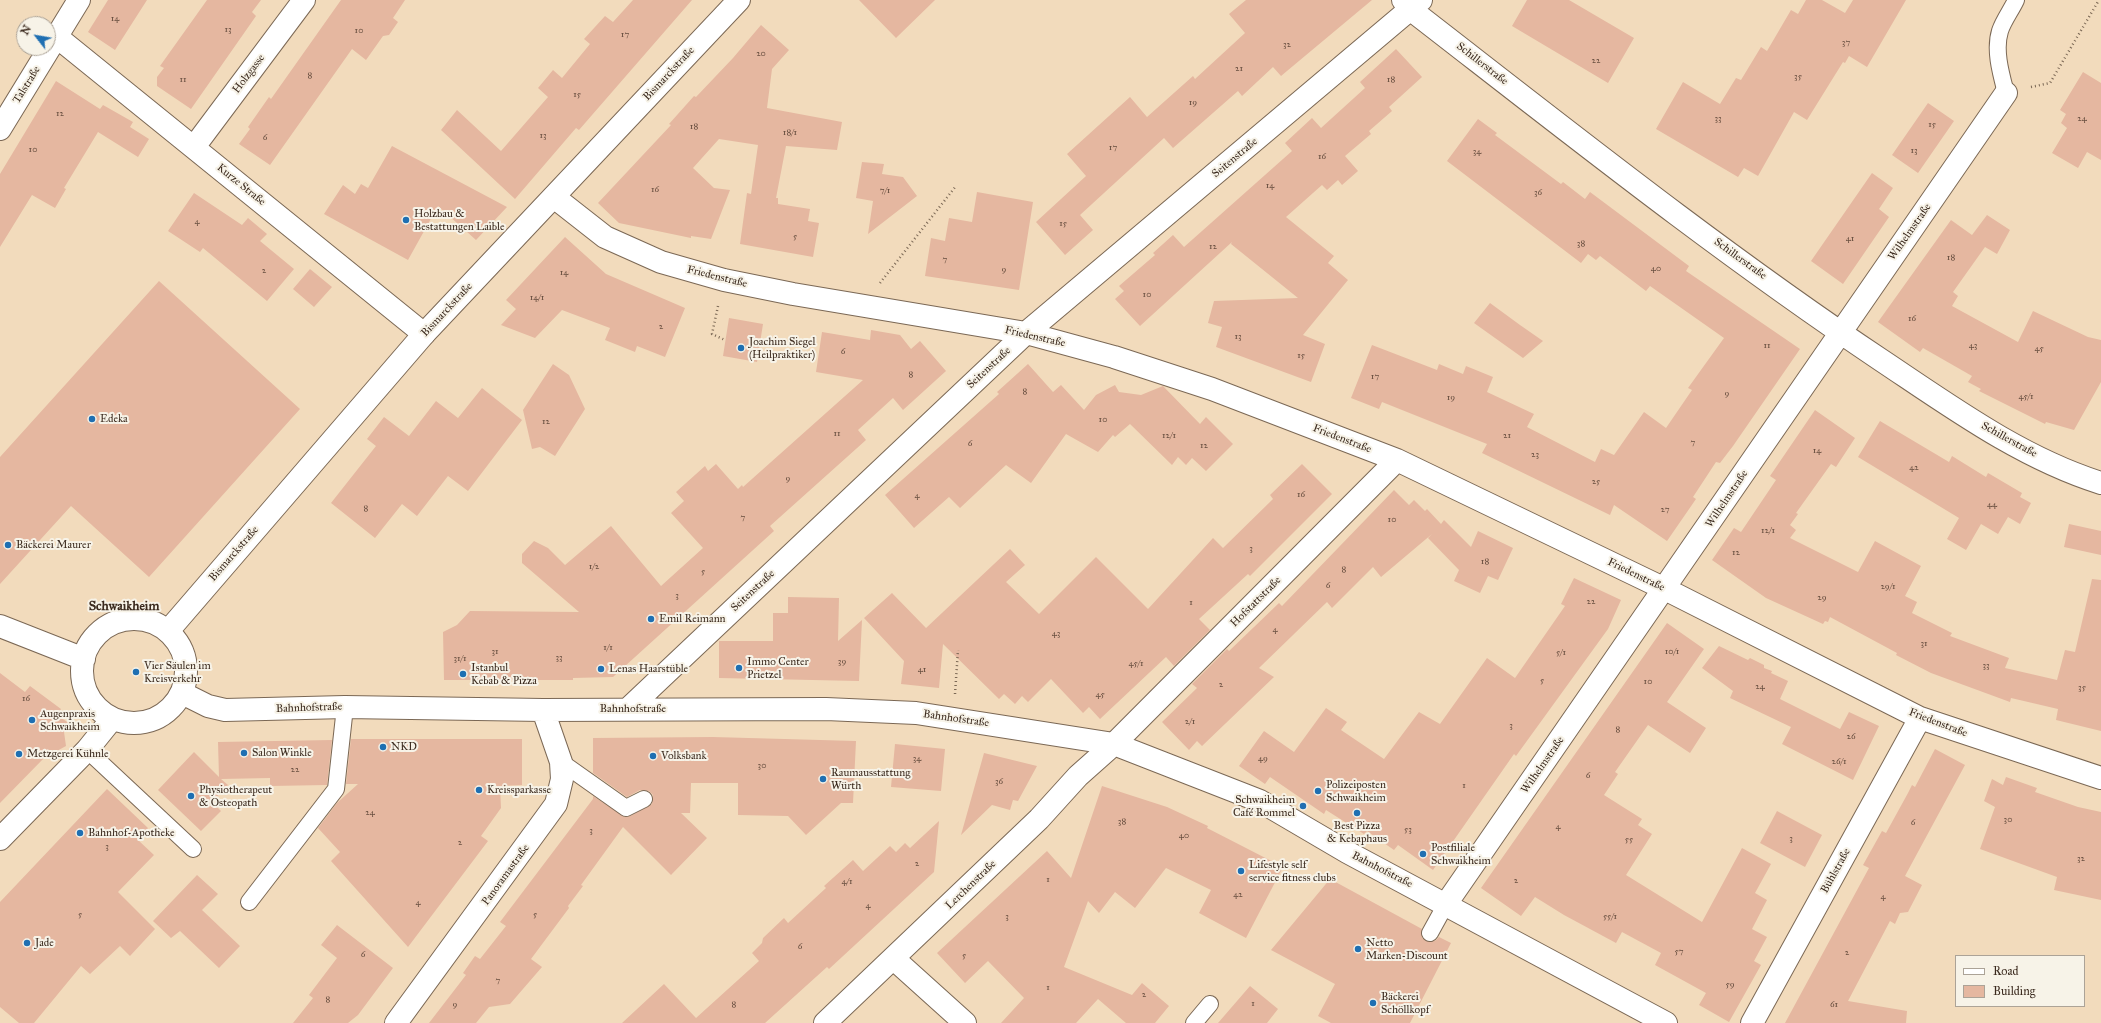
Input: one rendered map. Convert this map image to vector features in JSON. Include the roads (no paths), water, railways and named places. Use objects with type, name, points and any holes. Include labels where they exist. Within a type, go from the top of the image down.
[{"type":"street","name":"Talstraße","points":[[0,129],[79,0]]},
{"type":"street","name":"Holzgasse","points":[[194,147],[304,0]]},
{"type":"street","name":"Bismarckstraße","points":[[168,631],[424,334],[739,0]]},
{"type":"street","name":"Schillerstraße","points":[[1411,3],[1626,176],[1841,333],[1972,420],[2076,476],[2101,483]]},
{"type":"street","name":"Seitenstraße","points":[[628,709],[1026,333],[1411,3]]},
{"type":"street","name":"Kurze Straße","points":[[57,37],[424,334]]},
{"type":"street","name":"Wilhelmstraße","points":[[1446,904],[1665,589],[2006,93]]},
{"type":"street","name":"Friedenstraße","points":[[554,197],[605,237],[661,262],[724,280],[1026,333],[1114,357],[1212,389],[1397,460],[1665,589],[1920,718],[2101,778]]},
{"type":"street","name":"Hofstattstraße","points":[[1114,744],[1397,460]]},
{"type":"street","points":[[141,619],[155,623],[168,631],[179,644],[186,661],[186,678],[182,693],[170,710],[150,721],[129,724],[112,719],[97,709],[88,697],[82,678],[84,659],[92,640],[98,633],[110,624],[125,620],[141,619]]},
{"type":"street","points":[[0,626],[84,659]]},
{"type":"street","name":"Bahnhofstraße","points":[[182,693],[208,706],[225,710],[345,707],[543,710],[826,709],[916,713],[1114,744],[1260,801],[1347,852],[1666,1023]]},
{"type":"street","name":"Panoramastraße","points":[[396,1023],[556,804],[562,779],[561,762],[543,710]]},
{"type":"street","name":"Bühlstraße","points":[[1752,1023],[1920,718]]},
{"type":"street","points":[[0,839],[87,750],[112,719]]},
{"type":"street","name":"Lerchenstraße","points":[[825,1023],[894,959],[1039,819],[1078,776],[1114,744]]},
{"type":"street","points":[[894,959],[965,1023]]},
{"type":"lane","points":[[2006,93],[2000,74],[2000,30],[2016,0]]},
{"type":"lane","points":[[250,902],[336,789],[345,707]]},
{"type":"lane","points":[[87,750],[193,849]]},
{"type":"lane","points":[[561,762],[626,808],[644,799]]},
{"type":"lane","points":[[1430,933],[1446,904]]},
{"type":"lane","points":[[1194,1023],[1210,1004]]},
{"type":"place","name":"Holzbau & Bestattungen Laible","points":[[406,220]]},
{"type":"place","name":"Joachim Siegel (Heilpraktiker)","points":[[741,348]]},
{"type":"place","name":"Edeka","points":[[92,419]]},
{"type":"place","name":"Bäckerei Maurer","points":[[8,545]]},
{"type":"place","name":"Emil Reimann","points":[[651,619]]},
{"type":"place","name":"Immo Center Prietzel","points":[[739,668]]},
{"type":"place","name":"Lenas Haarstüble","points":[[601,669]]},
{"type":"place","name":"Vier Säulen im Kreisverkehr","points":[[136,672]]},
{"type":"place","name":"Istanbul Kebab & Pizza","points":[[463,674]]},
{"type":"place","name":"Augenpraxis Schwaikheim","points":[[32,720]]},
{"type":"place","name":"NKD","points":[[383,747]]},
{"type":"place","name":"Salon Winkle","points":[[244,753]]},
{"type":"place","name":"Metzgerei Kühnle","points":[[19,754]]},
{"type":"place","name":"Volksbank","points":[[653,756]]},
{"type":"place","name":"Raumausstattung Würth","points":[[823,779]]},
{"type":"place","name":"Kreissparkasse","points":[[479,790]]},
{"type":"place","name":"Polizeiposten Schwaikheim","points":[[1318,791]]},
{"type":"place","name":"Physiotherapeut & Osteopath","points":[[191,796]]},
{"type":"place","name":"Schwaikheim Café Rommel","points":[[1303,806]]},
{"type":"place","name":"Best Pizza & Kebaphaus","points":[[1357,813]]},
{"type":"place","name":"Bahnhof-Apotheke","points":[[80,833]]},
{"type":"place","name":"Postfiliale Schwaikheim","points":[[1423,854]]},
{"type":"place","name":"Lifestyle self service fitness clubs","points":[[1241,871]]},
{"type":"place","name":"Jade","points":[[27,943]]},
{"type":"place","name":"Netto Marken-Discount","points":[[1358,949]]},
{"type":"place","name":"Bäckerei Schöllkopf","points":[[1373,1003]]},
{"type":"district","name":"Schwaikheim","points":[[124,607]]}]
